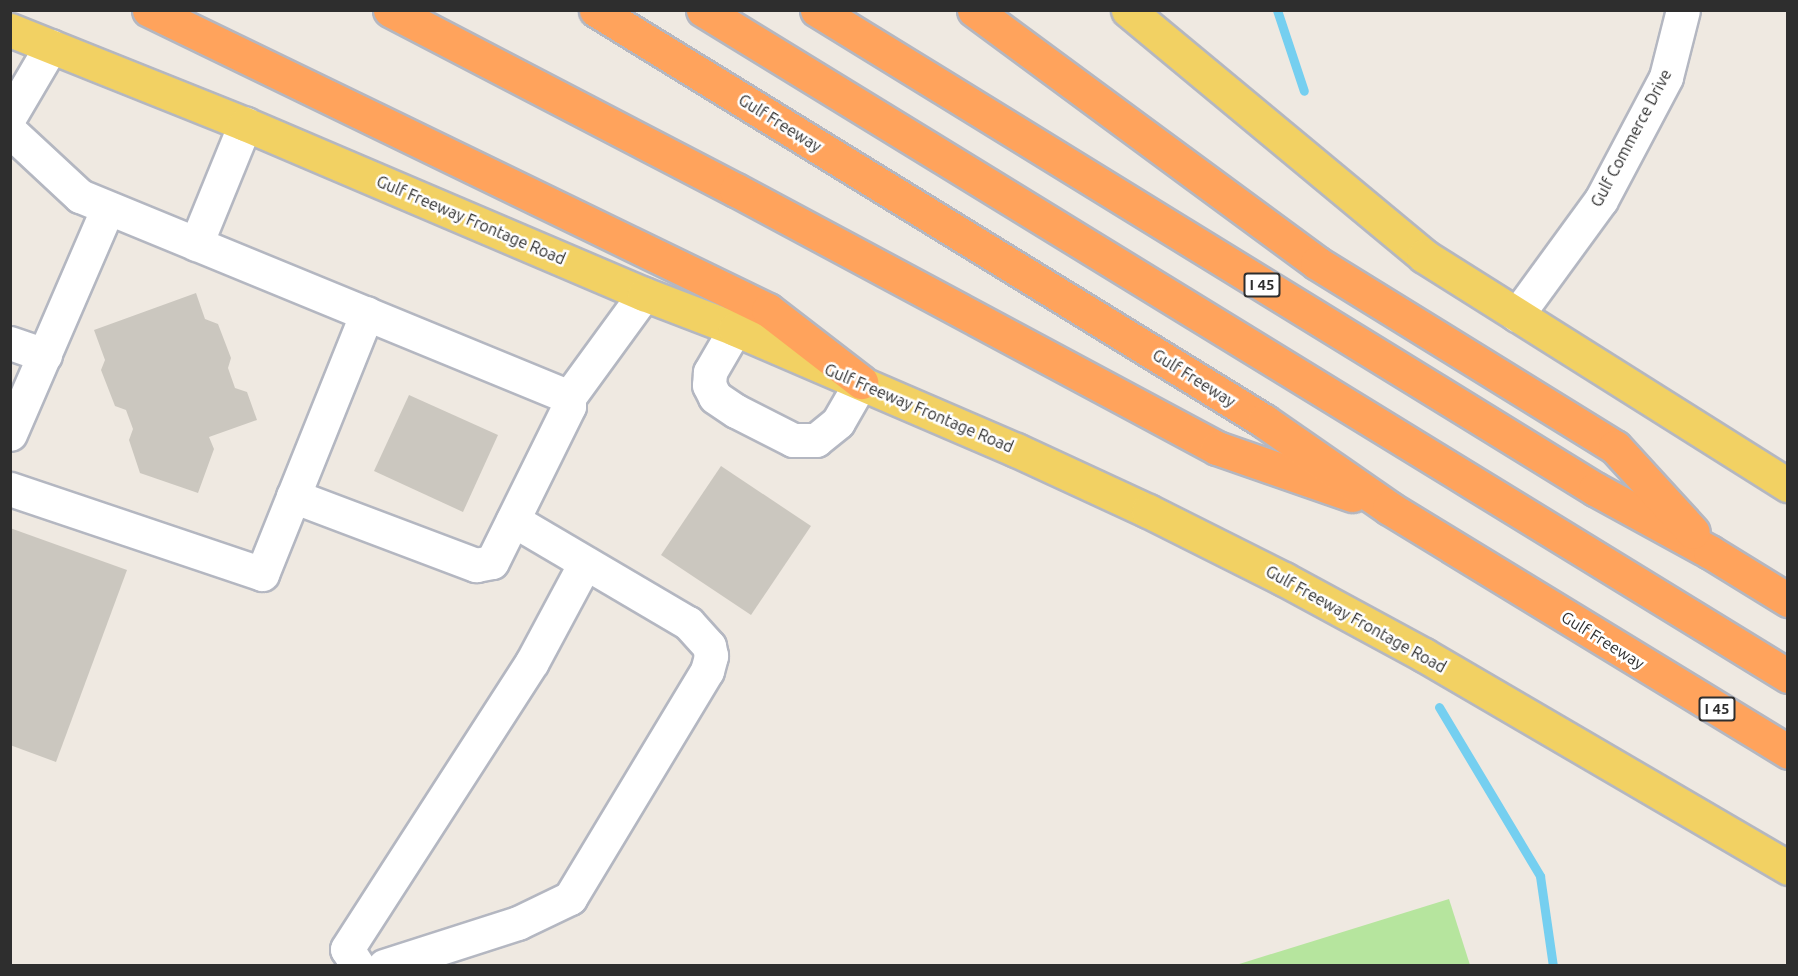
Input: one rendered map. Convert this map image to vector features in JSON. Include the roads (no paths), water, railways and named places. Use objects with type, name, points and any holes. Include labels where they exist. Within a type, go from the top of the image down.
[{"type":"highway","points":[[149,10],[768,310],[861,382]]},
{"type":"highway","points":[[390,10],[736,190],[1217,448],[1389,508]]},
{"type":"highway","name":"Gulf Freeway","points":[[596,10],[1264,421],[1389,508],[1788,752]]},
{"type":"highway","points":[[703,10],[1788,676]]},
{"type":"highway","name":"I 45","points":[[818,10],[1595,489],[1710,552],[1788,600]]},
{"type":"highway","points":[[974,10],[1317,263],[1615,447],[1710,552]]},
{"type":"main road","points":[[1128,10],[1424,256],[1788,486]]},
{"type":"main road","name":"Gulf Freeway Frontage Road","points":[[10,30],[245,124],[644,294],[861,382],[1128,501],[1284,579],[1424,655],[1788,868]]},
{"type":"street","name":"Gulf Commerce Drive","points":[[1517,315],[1601,200],[1666,77],[1683,10]]},
{"type":"street","points":[[10,116],[51,46]]},
{"type":"street","points":[[196,244],[245,124]]},
{"type":"street","points":[[10,130],[80,196],[569,397]]},
{"type":"street","points":[[10,434],[108,208]]},
{"type":"street","points":[[293,496],[476,565],[492,562],[569,406],[569,397],[644,294]]},
{"type":"street","points":[[10,489],[262,574],[367,313]]},
{"type":"street","points":[[735,329],[710,372],[709,385],[715,397],[736,411],[793,440],[816,440],[838,422],[861,382]]},
{"type":"street","points":[[10,343],[45,355]]},
{"type":"street","points":[[384,966],[518,923],[570,897],[707,671],[711,656],[709,646],[688,623],[513,520]]},
{"type":"street","points":[[358,966],[347,949],[532,662],[585,563]]},
{"type":"waterway","points":[[1277,10],[1304,91]]},
{"type":"waterway","points":[[1439,707],[1540,876],[1553,966]]}]
